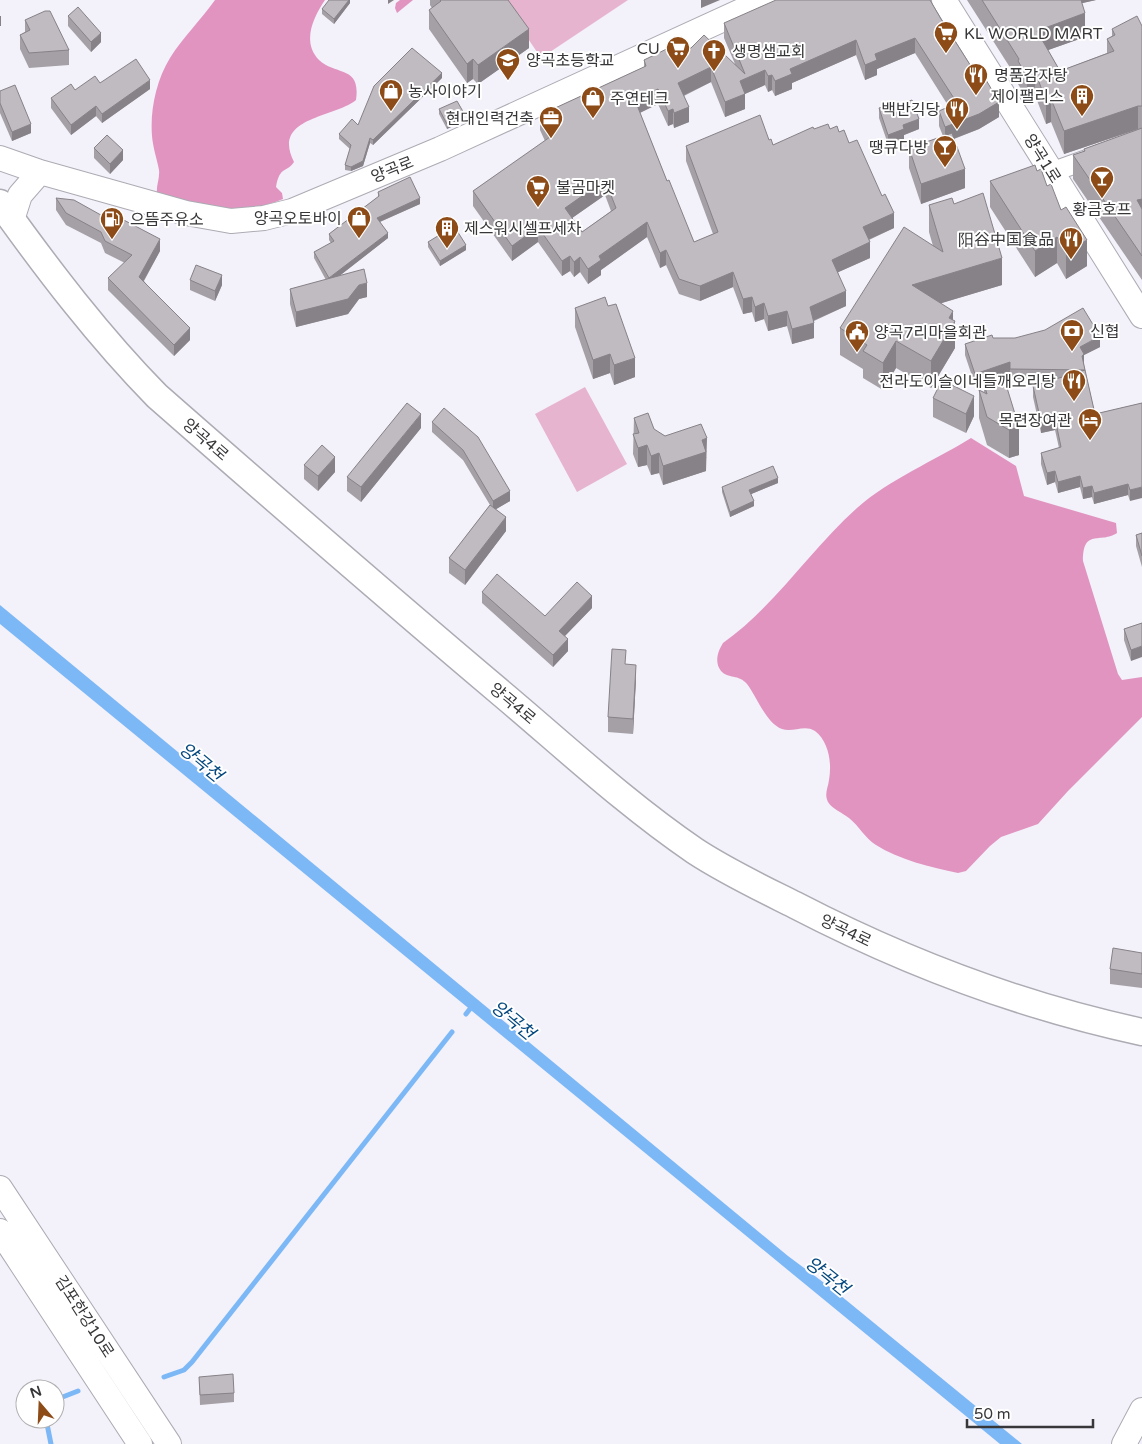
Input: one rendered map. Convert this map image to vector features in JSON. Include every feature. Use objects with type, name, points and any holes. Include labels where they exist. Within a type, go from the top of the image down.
[{"type":"main road","name":"양곡4로","points":[[9,221],[98,332],[157,396],[440,641],[631,802],[696,851],[737,876],[828,922],[944,973],[1048,1009],[1142,1032]]},
{"type":"street","name":"양곡로","points":[[0,158],[40,172],[210,218],[231,221],[264,218],[292,210],[440,149],[765,0]]},
{"type":"street","name":"양곡1로","points":[[944,0],[1142,316]]},
{"type":"street","points":[[1052,172],[1142,140]]},
{"type":"street","points":[[9,221],[20,195],[40,172]]},
{"type":"street","name":"김포한강10로","points":[[0,1188],[169,1444]]},
{"type":"street","name":"김포한강10로","points":[[0,1231],[140,1444]]},
{"type":"street","points":[[1124,1444],[1142,1410]]},
{"type":"shaded area","points":[[215,0],[325,0],[311,29],[311,45],[319,60],[351,76],[355,81],[357,89],[356,100],[308,121],[298,127],[291,136],[289,147],[294,162],[282,172],[276,187],[282,193],[283,199],[249,209],[219,210],[190,204],[157,193],[159,170],[153,145],[152,126],[153,106],[161,76],[175,50]]},
{"type":"shaded area","points":[[400,0],[413,0],[397,13],[396,3]]},
{"type":"shaded area","points":[[502,0],[628,0],[544,56],[539,55]]},
{"type":"shaded area","points":[[585,387],[627,464],[577,492],[535,414]]},
{"type":"shaded area","points":[[971,438],[1016,466],[1024,496],[1116,523],[1117,533],[1094,539],[1086,544],[1083,561],[1118,674],[1122,680],[1142,677],[1142,717],[1038,824],[1001,837],[966,871],[958,873],[905,859],[885,850],[872,842],[847,816],[832,807],[828,802],[826,794],[830,773],[830,760],[824,741],[811,729],[786,730],[776,726],[767,716],[747,684],[741,679],[721,671],[717,660],[723,643],[742,628],[776,595],[840,524],[857,508],[898,479]]},
{"type":"water","points":[[0,605],[788,1256],[835,1291],[1022,1444],[1000,1444],[0,624]]},
{"type":"building","points":[[329,0],[349,0],[334,19],[322,9]]},
{"type":"building","points":[[440,0],[508,0],[529,29],[478,65],[473,59],[467,64],[429,10]]},
{"type":"building","points":[[776,0],[930,0],[974,71],[979,68],[999,102],[979,114],[945,127],[939,111],[957,103],[915,38],[875,54],[877,60],[865,65],[856,40],[790,69],[792,74],[775,81],[772,75],[768,76],[765,70],[740,81],[745,94],[725,102],[711,67],[678,83],[689,107],[674,113],[673,109],[668,111],[658,89],[635,100],[667,181],[669,180],[694,242],[718,232],[686,146],[760,115],[769,140],[771,139],[773,145],[813,127],[814,129],[828,124],[830,129],[837,126],[839,132],[844,130],[849,143],[857,140],[882,196],[885,194],[894,213],[863,227],[870,242],[832,260],[846,291],[810,307],[814,323],[792,329],[787,311],[768,316],[764,303],[755,307],[752,297],[743,299],[733,272],[700,286],[679,279],[666,250],[660,253],[647,222],[599,256],[601,260],[588,269],[580,257],[574,262],[570,256],[562,261],[538,227],[512,246],[473,191],[550,137],[540,115],[646,66],[644,60],[683,41],[688,51],[704,35],[745,74],[724,23]],"holes":[[[605,180],[616,208],[582,232],[565,208]]]},
{"type":"building","points":[[982,0],[1081,0],[1085,13],[1037,31],[1060,71],[1114,51],[1107,39],[1115,35],[1112,29],[1137,16],[1142,26],[1142,106],[1064,131],[1051,99],[1046,101],[1035,71],[1027,76],[1018,61],[1019,59]]},
{"type":"building","points":[[78,7],[101,33],[91,42],[68,16]]},
{"type":"building","points":[[45,11],[50,11],[69,50],[29,53],[20,35],[30,30],[25,20]]},
{"type":"building","points":[[412,48],[442,73],[373,140],[370,138],[363,161],[351,167],[345,165],[351,145],[339,134],[352,119],[358,125],[374,86]]},
{"type":"building","points":[[136,59],[150,80],[102,114],[96,106],[71,125],[51,98],[71,84],[75,90],[95,76],[100,83]]},
{"type":"building","points":[[15,85],[31,124],[12,132],[0,103],[0,91]]},
{"type":"building","points":[[912,100],[919,119],[903,125],[904,129],[888,135],[879,108],[897,102],[898,105]]},
{"type":"building","points":[[457,101],[465,115],[447,124],[439,109]]},
{"type":"building","points":[[1142,128],[1142,199],[1137,200],[1142,209],[1142,256],[1073,155],[1085,151],[1084,149]]},
{"type":"building","points":[[952,133],[965,169],[921,184],[909,148]]},
{"type":"building","points":[[107,135],[123,150],[110,164],[94,148]]},
{"type":"building","points":[[1035,165],[1037,171],[1041,169],[1047,186],[1051,184],[1061,210],[1066,207],[1087,240],[1066,252],[1057,237],[1035,251],[990,181]]},
{"type":"building","points":[[410,177],[420,198],[377,218],[388,233],[329,278],[314,252],[334,241],[329,234],[379,196],[378,192]]},
{"type":"building","points":[[983,193],[1002,258],[912,285],[953,311],[949,318],[955,321],[931,361],[896,341],[883,363],[863,351],[867,345],[840,328],[904,227],[943,252],[929,205],[952,198],[954,204]]},
{"type":"building","points":[[56,198],[74,200],[108,219],[118,217],[160,239],[139,277],[190,328],[174,345],[108,278],[132,255],[105,241],[101,232],[66,213]]},
{"type":"building","name":"제스워시셀프세차","points":[[454,226],[466,245],[440,261],[428,242]]},
{"type":"building","points":[[196,265],[222,275],[215,291],[190,280]]},
{"type":"building","points":[[364,269],[367,283],[359,285],[348,299],[296,312],[290,289]]},
{"type":"building","points":[[605,297],[608,306],[616,304],[635,358],[614,365],[610,354],[593,360],[575,308]]},
{"type":"building","points":[[1083,308],[1100,336],[1080,347],[1084,354],[1082,356],[1085,370],[1010,369],[1010,362],[975,374],[965,344],[992,335],[993,338],[1015,338],[1045,330]]},
{"type":"building","points":[[1085,370],[1095,414],[1142,403],[1142,487],[1130,490],[1128,484],[1094,493],[1092,486],[1083,488],[1080,476],[1058,482],[1055,471],[1047,473],[1041,453],[1061,447],[1055,418],[1041,422],[1033,386]]},
{"type":"building","points":[[1004,378],[1019,427],[1009,430],[987,417],[979,390],[987,394],[984,384]]},
{"type":"building","points":[[942,380],[974,396],[966,414],[933,398]]},
{"type":"building","points":[[407,403],[421,414],[361,487],[347,477]]},
{"type":"building","points":[[444,408],[478,437],[510,491],[493,501],[463,450],[432,422]]},
{"type":"building","points":[[648,413],[654,429],[665,436],[701,424],[707,438],[702,440],[706,452],[663,466],[659,453],[651,456],[647,445],[638,448],[633,434],[639,433],[634,418]]},
{"type":"building","points":[[322,445],[335,457],[318,476],[304,465]]},
{"type":"building","points":[[773,466],[778,478],[749,490],[754,501],[730,512],[722,487]]},
{"type":"building","points":[[490,505],[506,517],[465,570],[449,558]]},
{"type":"building","points":[[1142,533],[1142,556],[1136,535]]},
{"type":"building","points":[[497,574],[545,616],[577,582],[592,596],[559,631],[568,639],[553,655],[482,592]]},
{"type":"building","points":[[1142,623],[1142,646],[1131,650],[1124,629]]},
{"type":"building","points":[[612,649],[626,650],[625,664],[636,665],[633,719],[608,717]]},
{"type":"building","points":[[1113,948],[1142,953],[1142,974],[1110,969]]},
{"type":"building","points":[[233,1374],[234,1393],[200,1395],[199,1377]]},
{"type":"waterway","points":[[466,1014],[473,1005]]},
{"type":"waterway","points":[[164,1377],[184,1370],[192,1362],[452,1032]]},
{"type":"waterway","points":[[65,1396],[78,1391]]},
{"type":"waterway","points":[[48,1429],[51,1444]]},
{"type":"place","name":"KL WORLD MART","points":[[946,54]]},
{"type":"place","name":"CU","points":[[678,69]]},
{"type":"place","name":"생명샘교회","points":[[714,72]]},
{"type":"place","name":"양곡초등학교","points":[[508,81]]},
{"type":"place","name":"명품감자탕","points":[[976,96]]},
{"type":"place","name":"농사이야기","points":[[391,112]]},
{"type":"place","name":"제이팰리스","points":[[1082,117]]},
{"type":"place","name":"주연테크","points":[[593,119]]},
{"type":"place","name":"백반긱당","points":[[957,130]]},
{"type":"place","name":"현대인력건축","points":[[551,139]]},
{"type":"place","name":"땡큐다방","points":[[945,168]]},
{"type":"place","name":"황금호프","points":[[1102,199]]},
{"type":"place","name":"불곰마켓","points":[[538,208]]},
{"type":"place","name":"양곡오토바이","points":[[359,239]]},
{"type":"place","name":"으뜸주유소","points":[[112,240]]},
{"type":"place","name":"제스워시셀프세차","points":[[447,249]]},
{"type":"place","name":"阳谷中国食品","points":[[1071,260]]},
{"type":"place","name":"신협","points":[[1072,352]]},
{"type":"place","name":"양곡7리마을회관","points":[[857,353]]},
{"type":"place","name":"전라도이슬이네들깨오리탕","points":[[1074,402]]},
{"type":"place","name":"목련장여관","points":[[1090,441]]},
{"type":"water label","name":"양곡천","points":[[201,762]]},
{"type":"water label","name":"양곡천","points":[[513,1020]]},
{"type":"water label","name":"양곡천","points":[[827,1276]]}]
